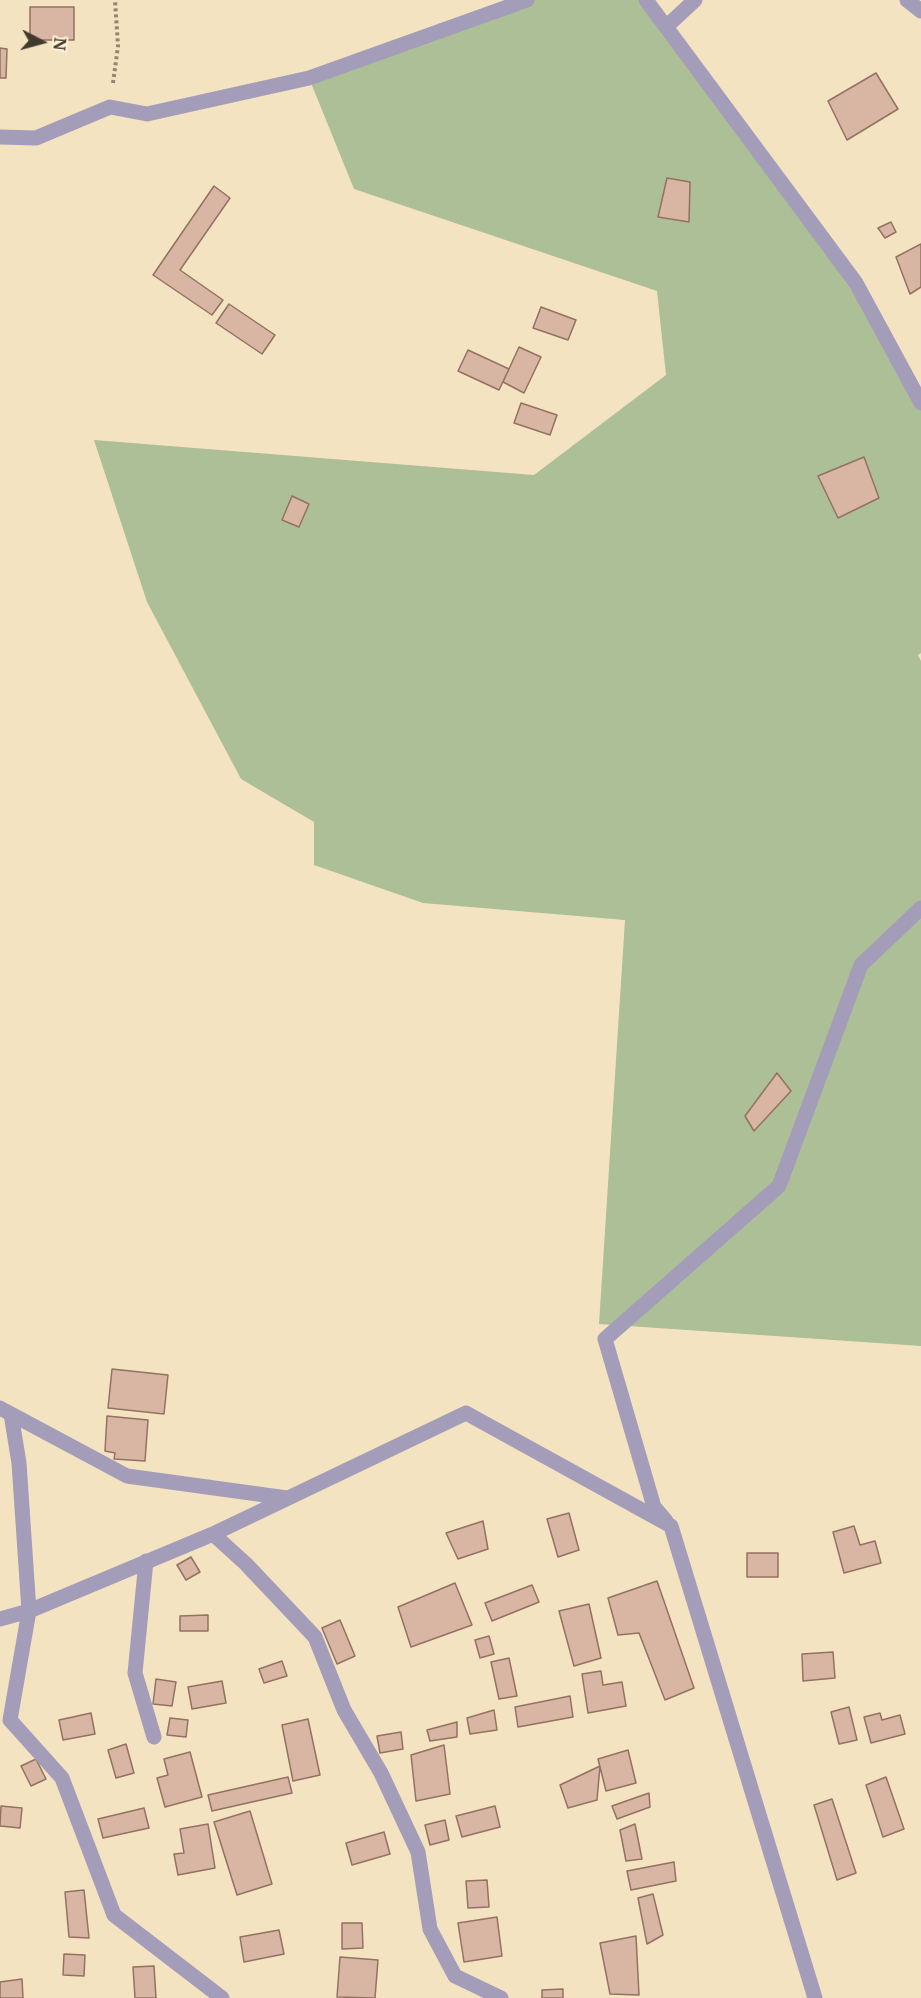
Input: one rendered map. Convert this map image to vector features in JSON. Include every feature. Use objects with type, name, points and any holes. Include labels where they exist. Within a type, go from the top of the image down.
[{"type":"street","points":[[0,137],[36,138],[110,107],[147,114],[309,78],[526,0]]},
{"type":"street","points":[[646,0],[856,283],[921,404]]},
{"type":"street","points":[[666,27],[695,0]]},
{"type":"street","points":[[907,0],[921,11]]},
{"type":"street","points":[[815,1998],[671,1526],[654,1507],[605,1339],[779,1186],[861,965],[921,908]]},
{"type":"street","points":[[5,1411],[127,1476],[286,1498]]},
{"type":"street","points":[[5,1411],[19,1463],[29,1611],[10,1720],[62,1778],[114,1915],[222,1998]]},
{"type":"street","points":[[0,1619],[29,1611],[213,1534],[466,1413],[671,1526]]},
{"type":"street","points":[[213,1534],[246,1564],[315,1637],[344,1710],[381,1773],[418,1852],[430,1929],[454,1976],[501,1998]]},
{"type":"street","points":[[146,1561],[135,1673],[154,1737]]},
{"type":"path","points":[[110,107],[118,46],[116,0]]},
{"type":"green space","points":[[527,0],[646,0],[856,283],[921,403],[921,653],[918,655],[921,661],[921,1346],[599,1324],[625,920],[423,903],[314,865],[314,822],[241,779],[147,602],[94,440],[534,475],[666,375],[657,291],[354,189],[309,78]]},
{"type":"building","points":[[30,7],[74,7],[74,40],[30,40]]},
{"type":"building","points":[[0,48],[7,49],[6,78],[0,78]]},
{"type":"building","points":[[876,73],[898,109],[847,140],[828,101]]},
{"type":"building","points":[[667,178],[690,182],[689,222],[658,217]]},
{"type":"building","points":[[214,186],[230,198],[180,270],[223,300],[212,315],[153,275]]},
{"type":"building","points":[[891,222],[896,232],[885,238],[878,228]]},
{"type":"building","points":[[921,244],[921,287],[910,294],[896,257]]},
{"type":"building","points":[[229,304],[275,335],[262,354],[216,323]]},
{"type":"building","points":[[541,307],[576,320],[568,340],[533,328]]},
{"type":"building","points":[[519,347],[541,357],[524,393],[503,382]]},
{"type":"building","points":[[468,350],[509,369],[499,390],[458,371]]},
{"type":"building","points":[[521,403],[557,415],[550,435],[514,423]]},
{"type":"building","points":[[864,457],[879,498],[838,518],[818,476]]},
{"type":"building","points":[[292,496],[309,504],[299,527],[282,520]]},
{"type":"building","points":[[777,1073],[791,1091],[754,1131],[745,1116]]},
{"type":"building","points":[[112,1369],[168,1375],[164,1414],[108,1408]]},
{"type":"building","points":[[107,1416],[148,1420],[145,1461],[114,1459],[115,1453],[105,1451]]},
{"type":"building","points":[[569,1513],[579,1550],[558,1557],[547,1519]]},
{"type":"building","points":[[483,1521],[488,1549],[458,1559],[446,1533]]},
{"type":"building","points":[[854,1526],[860,1545],[875,1541],[881,1563],[844,1573],[833,1532]]},
{"type":"building","points":[[747,1553],[778,1553],[778,1577],[747,1577]]},
{"type":"building","points":[[191,1557],[200,1572],[186,1580],[177,1565]]},
{"type":"building","points":[[657,1581],[694,1688],[665,1700],[639,1633],[618,1635],[608,1598]]},
{"type":"building","points":[[455,1583],[472,1625],[411,1647],[398,1607]]},
{"type":"building","points":[[532,1585],[539,1602],[492,1621],[485,1603]]},
{"type":"building","points":[[589,1604],[601,1658],[574,1666],[559,1611]]},
{"type":"building","points":[[208,1615],[208,1631],[180,1631],[180,1616]]},
{"type":"building","points":[[340,1620],[355,1656],[337,1664],[322,1628]]},
{"type":"building","points":[[489,1636],[494,1654],[480,1658],[475,1640]]},
{"type":"building","points":[[833,1652],[835,1678],[803,1681],[802,1654]]},
{"type":"building","points":[[509,1658],[517,1696],[499,1699],[491,1662]]},
{"type":"building","points":[[282,1661],[287,1676],[264,1683],[259,1669]]},
{"type":"building","points":[[601,1671],[603,1685],[622,1682],[626,1706],[588,1713],[582,1674]]},
{"type":"building","points":[[156,1679],[176,1682],[172,1706],[153,1704]]},
{"type":"building","points":[[222,1681],[226,1703],[192,1709],[188,1687]]},
{"type":"building","points":[[570,1696],[573,1717],[518,1727],[515,1707]]},
{"type":"building","points":[[849,1707],[857,1740],[839,1744],[831,1712]]},
{"type":"building","points":[[494,1710],[497,1730],[470,1734],[467,1718]]},
{"type":"building","points":[[91,1713],[95,1734],[63,1740],[59,1720]]},
{"type":"building","points":[[880,1713],[882,1720],[900,1715],[905,1734],[871,1743],[864,1717]]},
{"type":"building","points":[[170,1718],[188,1720],[186,1737],[167,1735]]},
{"type":"building","points":[[308,1719],[320,1775],[293,1781],[282,1725]]},
{"type":"building","points":[[457,1722],[457,1737],[430,1741],[427,1730]]},
{"type":"building","points":[[401,1732],[403,1749],[380,1753],[377,1736]]},
{"type":"building","points":[[126,1744],[134,1773],[116,1778],[108,1750]]},
{"type":"building","points":[[444,1745],[450,1794],[416,1801],[411,1755]]},
{"type":"building","points":[[628,1750],[636,1783],[606,1791],[598,1759]]},
{"type":"building","points":[[190,1752],[202,1797],[165,1807],[157,1778],[168,1775],[164,1759]]},
{"type":"building","points":[[36,1759],[46,1779],[31,1786],[21,1766]]},
{"type":"building","points":[[600,1766],[597,1800],[568,1808],[560,1785]]},
{"type":"building","points":[[288,1777],[292,1793],[212,1811],[208,1795]]},
{"type":"building","points":[[886,1777],[904,1829],[883,1837],[866,1785]]},
{"type":"building","points":[[649,1793],[650,1807],[617,1819],[612,1806]]},
{"type":"building","points":[[832,1799],[856,1873],[837,1880],[814,1805]]},
{"type":"building","points":[[1,1806],[22,1808],[20,1828],[0,1826]]},
{"type":"building","points":[[495,1806],[500,1827],[462,1837],[456,1816]]},
{"type":"building","points":[[144,1808],[149,1828],[103,1838],[98,1819]]},
{"type":"building","points":[[250,1811],[272,1884],[237,1895],[214,1822]]},
{"type":"building","points":[[445,1820],[449,1840],[430,1845],[425,1825]]},
{"type":"building","points":[[208,1824],[215,1868],[178,1875],[174,1854],[184,1853],[180,1829]]},
{"type":"building","points":[[635,1824],[642,1859],[626,1861],[620,1830]]},
{"type":"building","points":[[384,1832],[390,1854],[352,1865],[346,1843]]},
{"type":"building","points":[[674,1862],[676,1881],[631,1890],[627,1871]]},
{"type":"building","points":[[487,1880],[489,1907],[468,1908],[466,1881]]},
{"type":"building","points":[[84,1890],[89,1938],[69,1937],[65,1892]]},
{"type":"building","points":[[653,1894],[663,1935],[647,1944],[638,1898]]},
{"type":"building","points":[[497,1917],[502,1956],[464,1962],[458,1923]]},
{"type":"building","points":[[342,1923],[362,1923],[363,1948],[342,1949]]},
{"type":"building","points":[[279,1930],[284,1954],[244,1962],[240,1937]]},
{"type":"building","points":[[636,1936],[639,1995],[610,1994],[600,1943]]},
{"type":"building","points":[[64,1954],[85,1955],[84,1976],[63,1975]]},
{"type":"building","points":[[340,1957],[378,1960],[375,1998],[337,1997]]},
{"type":"building","points":[[154,1966],[156,1998],[135,1998],[133,1967]]},
{"type":"building","points":[[22,1979],[23,1998],[0,1998],[0,1982]]},
{"type":"building","points":[[563,1989],[563,1998],[542,1998],[542,1990]]}]
